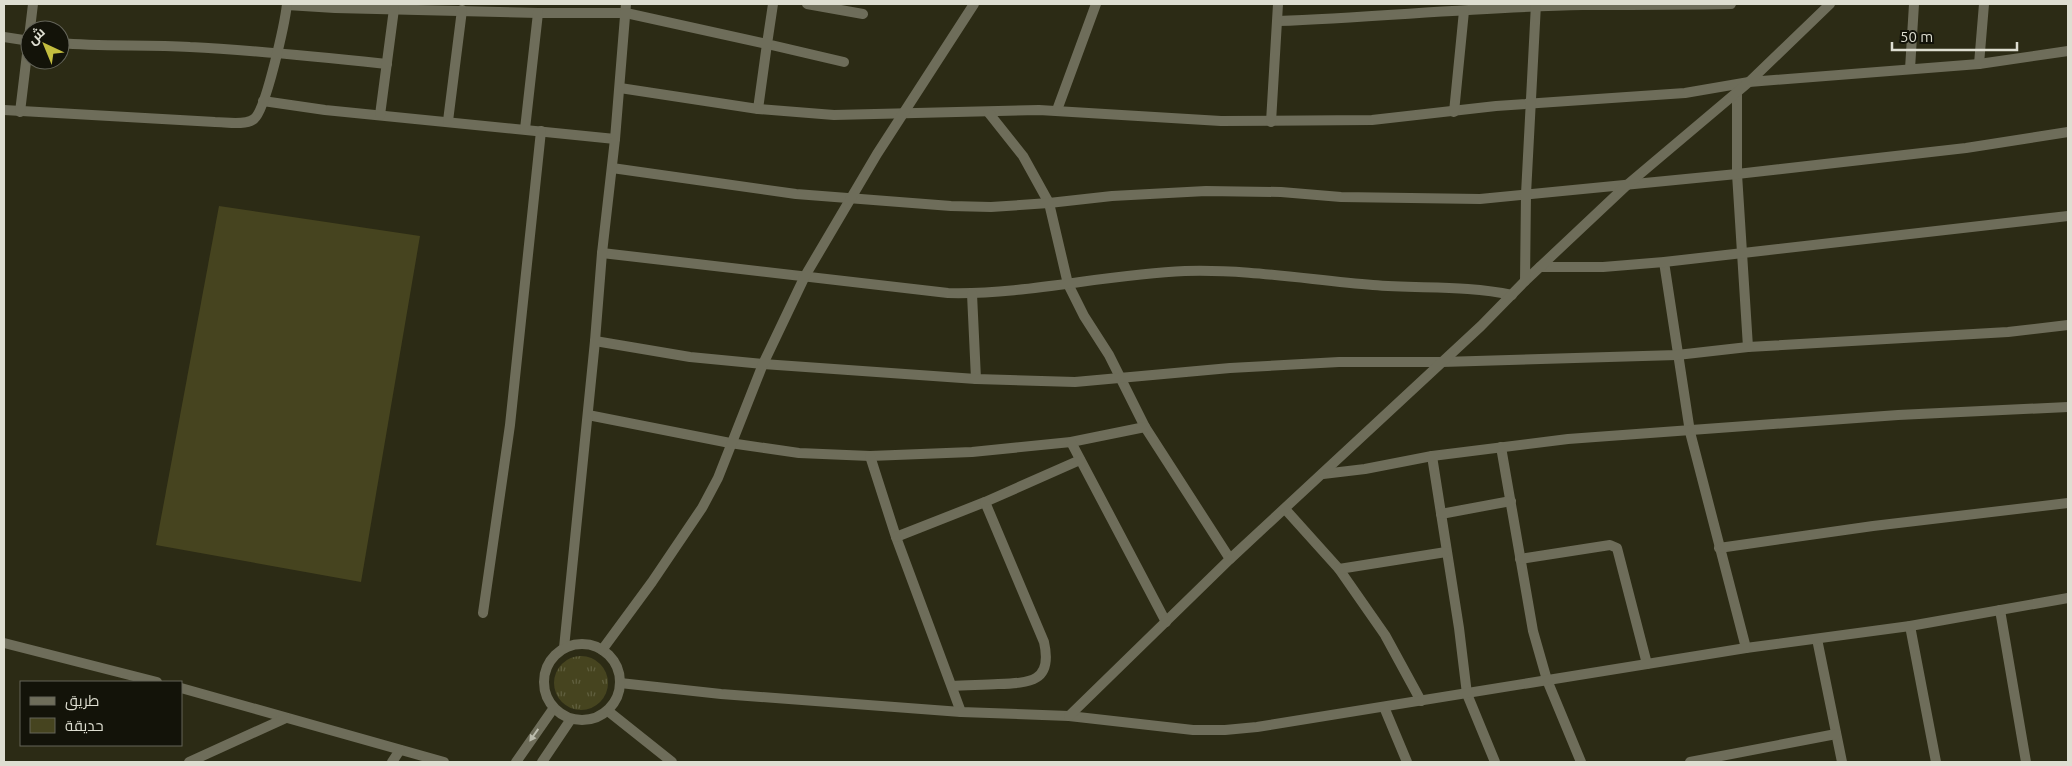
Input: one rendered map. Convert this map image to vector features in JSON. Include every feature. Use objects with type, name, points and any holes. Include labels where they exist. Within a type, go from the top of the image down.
[{"type":"street","points":[[31,20],[33,4]]},
{"type":"street","points":[[758,109],[773,4]]},
{"type":"street","points":[[807,4],[863,14]]},
{"type":"street","points":[[602,650],[652,582],[702,508],[718,478],[730,443],[763,364],[806,276],[849,199],[974,4]]},
{"type":"street","points":[[1057,110],[1096,4]]},
{"type":"street","points":[[1271,122],[1278,4]]},
{"type":"street","points":[[1278,21],[1464,11],[1536,5],[1731,4]]},
{"type":"street","points":[[1069,716],[1230,559],[1442,362],[1627,185],[1749,82],[1830,4]]},
{"type":"street","points":[[1910,70],[1914,4]]},
{"type":"street","points":[[1979,64],[1984,4]]},
{"type":"street","points":[[4,110],[245,122],[253,120],[259,113],[278,52],[287,5],[538,13],[626,8],[844,62]]},
{"type":"street","points":[[1525,281],[1526,194],[1536,5]]},
{"type":"street","points":[[564,648],[620,88],[626,8]]},
{"type":"street","points":[[380,115],[394,9]]},
{"type":"street","points":[[448,121],[462,10]]},
{"type":"street","points":[[1454,112],[1464,11]]},
{"type":"street","points":[[525,129],[538,13]]},
{"type":"street","points":[[4,37],[20,39]]},
{"type":"street","points":[[70,44],[84,46],[189,46],[278,52],[387,64]]},
{"type":"street","points":[[620,88],[758,109],[834,115],[1057,110],[1221,121],[1372,120],[1530,104],[1685,94],[1749,82],[1979,64],[2068,51]]},
{"type":"street","points":[[20,112],[25,70]]},
{"type":"street","points":[[1736,92],[1737,174],[1748,347]]},
{"type":"street","points":[[263,101],[615,139]]},
{"type":"street","points":[[988,112],[1023,156],[1049,203],[1068,284],[1084,316],[1108,355],[1145,426],[1230,559]]},
{"type":"street","points":[[483,613],[510,424],[541,131]]},
{"type":"street","points":[[612,168],[744,187],[849,199],[991,207],[1112,196],[1206,192],[1281,192],[1341,197],[1480,199],[1737,174],[1966,148],[2068,132]]},
{"type":"street","points":[[1540,267],[1603,268],[2068,216]]},
{"type":"street","points":[[602,253],[920,291],[972,294],[1175,272],[1219,271],[1375,286],[1472,289],[1512,296]]},
{"type":"street","points":[[1664,262],[1690,432],[1746,648]]},
{"type":"street","points":[[972,294],[976,379]]},
{"type":"street","points":[[595,341],[690,357],[763,364],[976,379],[1075,382],[1230,368],[1340,362],[1442,362],[1677,355],[1748,347],[2008,332],[2068,325]]},
{"type":"street","points":[[1323,474],[1365,469],[1432,456],[1568,440],[1898,415],[2068,407]]},
{"type":"street","points":[[588,415],[730,443],[799,453],[870,456],[972,452],[1071,442],[1145,426]]},
{"type":"street","points":[[1071,442],[1166,622]]},
{"type":"street","points":[[1501,447],[1527,608],[1547,680],[1581,762]]},
{"type":"street","points":[[870,456],[896,537],[961,712]]},
{"type":"street","points":[[1432,456],[1459,628],[1467,694],[1495,762]]},
{"type":"street","points":[[896,537],[985,502],[1080,460]]},
{"type":"street","points":[[1441,514],[1511,501]]},
{"type":"street","points":[[952,686],[1026,683],[1039,675],[1046,663],[1044,642],[985,502]]},
{"type":"street","points":[[1719,548],[1892,524],[2068,503]]},
{"type":"street","points":[[1285,508],[1339,569],[1385,635],[1421,701]]},
{"type":"street","points":[[1520,558],[1610,545],[1617,548],[1647,664]]},
{"type":"street","points":[[1339,569],[1446,552]]},
{"type":"street","points":[[620,683],[721,694],[961,712],[1069,716],[1193,730],[1226,730],[1257,727],[1467,694],[1746,648],[1910,626],[2068,598]]},
{"type":"street","points":[[2000,610],[2026,762]]},
{"type":"street","points":[[1910,626],[1936,762]]},
{"type":"street","points":[[1818,639],[1842,762]]},
{"type":"street","points":[[4,643],[153,681]]},
{"type":"street","points":[[575,644],[589,644],[602,650],[611,657],[617,668],[620,683],[615,702],[608,711],[597,718],[584,721],[561,715],[553,709],[545,693],[544,676],[554,655],[564,648],[575,644]]},
{"type":"street","points":[[182,688],[444,762]]},
{"type":"street","points":[[1384,707],[1407,762]]},
{"type":"street","points":[[516,762],[553,709]]},
{"type":"street","points":[[608,711],[672,762]]},
{"type":"street","points":[[189,762],[203,759],[286,718]]},
{"type":"street","points":[[542,762],[571,719]]},
{"type":"street","points":[[1690,762],[1836,734]]},
{"type":"street","points":[[392,762],[400,750]]},
{"type":"green space","points":[[219,206],[420,236],[361,582],[156,545]]},
{"type":"green space","points":[[581,656],[591,658],[600,664],[606,673],[608,683],[606,693],[600,702],[591,708],[581,710],[571,708],[562,702],[556,693],[554,683],[556,673],[562,664],[571,658]]}]
